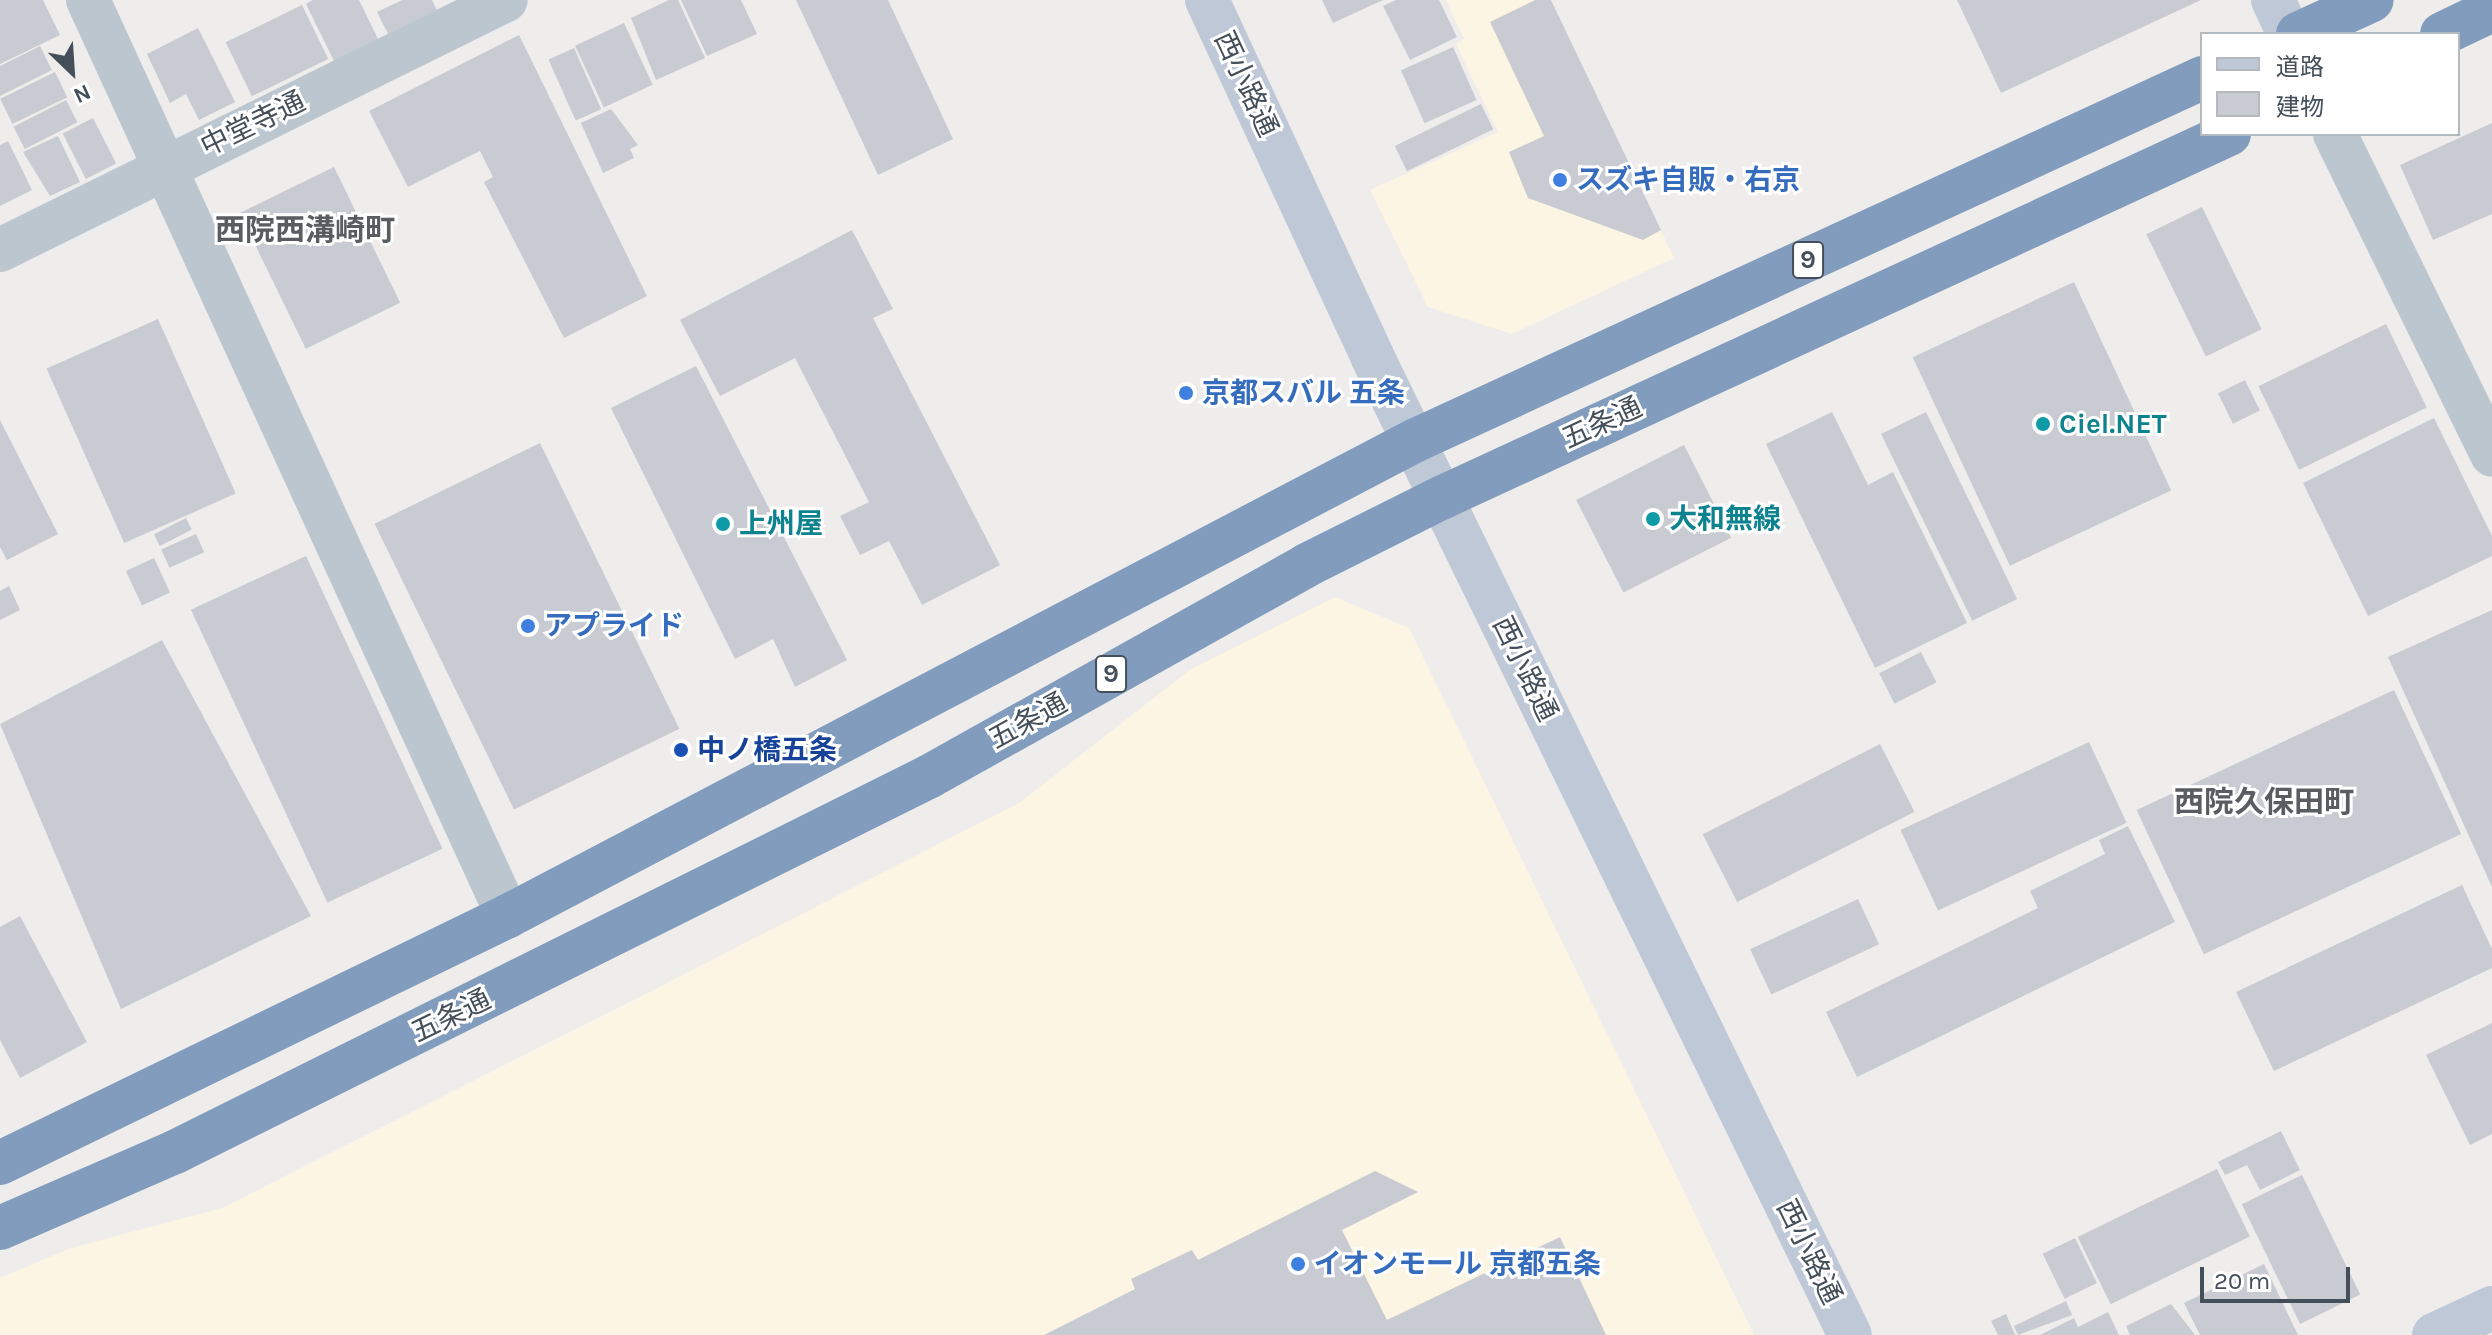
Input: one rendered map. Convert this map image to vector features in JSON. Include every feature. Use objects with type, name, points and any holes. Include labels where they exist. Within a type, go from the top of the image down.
[{"type":"highway","points":[[2302,32],[2372,0]]},
{"type":"highway","points":[[2446,32],[2492,10]]},
{"type":"highway","name":"9","points":[[0,1163],[508,916],[1414,441],[2200,79]]},
{"type":"highway","name":"五条通","points":[[0,1228],[175,1152],[930,776],[1307,565],[1441,498],[2225,136]]},
{"type":"street","points":[[88,0],[167,166],[508,916]]},
{"type":"street","name":"中堂寺通","points":[[0,250],[506,0]]},
{"type":"street","name":"西小路通","points":[[1207,0],[1441,498],[1850,1335]]},
{"type":"street","points":[[2273,0],[2288,32]]},
{"type":"street","points":[[2336,136],[2492,455]]},
{"type":"street","points":[[2434,1335],[2492,1308]]},
{"type":"shaded area","points":[[1446,0],[1551,0],[1674,258],[1512,334],[1428,307],[1370,190],[1498,132],[1456,44],[1464,39]]},
{"type":"shaded area","points":[[1335,597],[1409,628],[1754,1335],[0,1335],[0,1278],[71,1248],[222,1208],[659,987],[1019,803],[1191,669]]},
{"type":"building","points":[[0,0],[43,0],[60,35],[0,64]]},
{"type":"building","points":[[313,0],[359,0],[379,41],[335,63],[306,4]]},
{"type":"building","points":[[402,0],[432,0],[437,10],[388,34],[377,12]]},
{"type":"building","points":[[669,0],[678,0],[705,58],[656,80],[631,18]]},
{"type":"building","points":[[681,0],[741,0],[757,34],[707,56]]},
{"type":"building","points":[[796,0],[888,0],[953,139],[878,175]]},
{"type":"building","points":[[1322,0],[1383,0],[1333,23]]},
{"type":"building","points":[[1396,0],[1439,0],[1457,37],[1410,60],[1383,6]]},
{"type":"building","points":[[1535,0],[1551,0],[1661,230],[1643,240],[1528,198],[1509,152],[1544,136],[1490,22]]},
{"type":"building","points":[[1957,0],[2201,0],[2001,93]]},
{"type":"building","points":[[302,5],[328,59],[252,96],[226,42]]},
{"type":"building","points":[[624,23],[653,85],[604,107],[575,46]]},
{"type":"building","points":[[198,28],[235,102],[199,120],[186,94],[170,103],[147,54]]},
{"type":"building","points":[[519,35],[647,296],[564,338],[484,182],[493,177],[480,151],[408,187],[369,111]]},
{"type":"building","points":[[40,46],[52,70],[0,96],[0,66]]},
{"type":"building","points":[[1453,47],[1477,100],[1425,123],[1401,70]]},
{"type":"building","points":[[574,48],[601,109],[576,121],[548,59]]},
{"type":"building","points":[[55,72],[67,97],[12,124],[0,99]]},
{"type":"building","points":[[66,100],[77,122],[25,149],[13,127]]},
{"type":"building","points":[[1481,104],[1493,129],[1407,171],[1395,146]]},
{"type":"building","points":[[611,109],[638,145],[630,149],[634,158],[603,173],[581,123]]},
{"type":"building","points":[[93,118],[116,163],[86,179],[63,133]]},
{"type":"building","points":[[2492,123],[2492,214],[2433,240],[2400,165]]},
{"type":"building","points":[[58,136],[80,182],[50,196],[23,152]]},
{"type":"building","points":[[8,141],[32,190],[0,206],[0,145]]},
{"type":"building","points":[[334,167],[400,303],[306,349],[240,213]]},
{"type":"building","points":[[2202,207],[2262,329],[2206,356],[2146,234]]},
{"type":"building","points":[[852,230],[893,309],[873,318],[1000,565],[922,605],[889,541],[860,555],[840,516],[869,502],[795,358],[720,396],[680,320]]},
{"type":"building","name":"Ciel.NET","points":[[2074,282],[2171,490],[2010,566],[1913,357]]},
{"type":"building","points":[[158,319],[236,493],[124,543],[47,369]]},
{"type":"building","points":[[2386,324],[2427,408],[2299,470],[2258,386]]},
{"type":"building","name":"上州屋","points":[[696,366],[847,660],[795,687],[773,639],[735,659],[611,408]]},
{"type":"building","points":[[2245,380],[2260,411],[2233,424],[2218,393]]},
{"type":"building","points":[[1832,412],[1868,485],[1893,472],[1967,623],[1875,668],[1766,444]]},
{"type":"building","points":[[1926,412],[2017,599],[1972,621],[1881,434]]},
{"type":"building","points":[[2434,418],[2492,536],[2492,556],[2368,616],[2303,483]]},
{"type":"building","points":[[0,420],[58,534],[7,560],[0,547]]},
{"type":"building","name":"アプライド","points":[[540,443],[679,729],[514,809],[375,524]]},
{"type":"building","name":"大和無線","points":[[1684,445],[1731,538],[1623,593],[1576,500]]},
{"type":"building","points":[[186,518],[192,530],[160,546],[154,534]]},
{"type":"building","points":[[196,534],[204,552],[169,568],[161,549]]},
{"type":"building","points":[[306,556],[443,849],[327,902],[191,610]]},
{"type":"building","points":[[154,558],[170,592],[142,606],[126,571]]},
{"type":"building","points":[[9,586],[20,610],[0,620],[0,591]]},
{"type":"building","points":[[2492,610],[2492,887],[2388,657]]},
{"type":"building","points":[[162,640],[311,916],[121,1009],[0,724]]},
{"type":"building","points":[[1921,652],[1936,682],[1895,704],[1879,673]]},
{"type":"building","points":[[2394,690],[2461,834],[2204,954],[2137,810]]},
{"type":"building","points":[[2089,742],[2127,823],[1938,911],[1900,830]]},
{"type":"building","points":[[1880,744],[1915,812],[1737,902],[1703,834]]},
{"type":"building","points":[[2128,826],[2175,922],[1857,1077],[1826,1012],[2038,908],[2030,891],[2105,854],[2099,840]]},
{"type":"building","points":[[2462,885],[2492,949],[2492,968],[2274,1071],[2236,992]]},
{"type":"building","points":[[1858,899],[1879,944],[1771,995],[1750,949]]},
{"type":"building","points":[[20,916],[87,1042],[20,1078],[0,1040],[0,927]]},
{"type":"building","points":[[2492,1023],[2492,1134],[2470,1145],[2426,1055]]},
{"type":"building","points":[[2281,1131],[2300,1170],[2260,1190],[2247,1165],[2225,1175],[2218,1162]]},
{"type":"building","points":[[2217,1169],[2250,1236],[2111,1304],[2078,1237]]},
{"type":"building","name":"イオンモール 京都五条","points":[[1375,1171],[1418,1192],[1342,1230],[1387,1320],[1560,1237],[1606,1335],[1044,1335],[1135,1289],[1131,1279],[1192,1250],[1198,1260]]},
{"type":"building","points":[[2302,1175],[2360,1295],[2300,1324],[2242,1204]]},
{"type":"building","points":[[2075,1238],[2097,1283],[2065,1299],[2043,1254]]},
{"type":"building","points":[[2264,1264],[2298,1335],[2200,1335],[2184,1303]]},
{"type":"building","points":[[2066,1301],[2072,1315],[2018,1335],[2014,1326]]},
{"type":"building","points":[[2171,1304],[2195,1335],[2130,1335],[2126,1326]]},
{"type":"building","points":[[2108,1312],[2119,1335],[2040,1335],[2074,1318],[2078,1327]]},
{"type":"building","points":[[2006,1314],[2015,1335],[1998,1335],[1991,1321]]},
{"type":"place","name":"スズキ自販・右京","points":[[1560,180]]},
{"type":"place","name":"京都スバル 五条","points":[[1186,393]]},
{"type":"place","name":"Ciel.NET","points":[[2043,424]]},
{"type":"place","name":"大和無線","points":[[1653,519]]},
{"type":"place","name":"上州屋","points":[[723,524]]},
{"type":"place","name":"アプライド","points":[[528,626]]},
{"type":"place","name":"中ノ橋五条","points":[[681,750]]},
{"type":"place","name":"イオンモール 京都五条","points":[[1298,1264]]},
{"type":"district","name":"西院西溝崎町","points":[[305,230]]},
{"type":"district","name":"西院久保田町","points":[[2264,802]]}]
